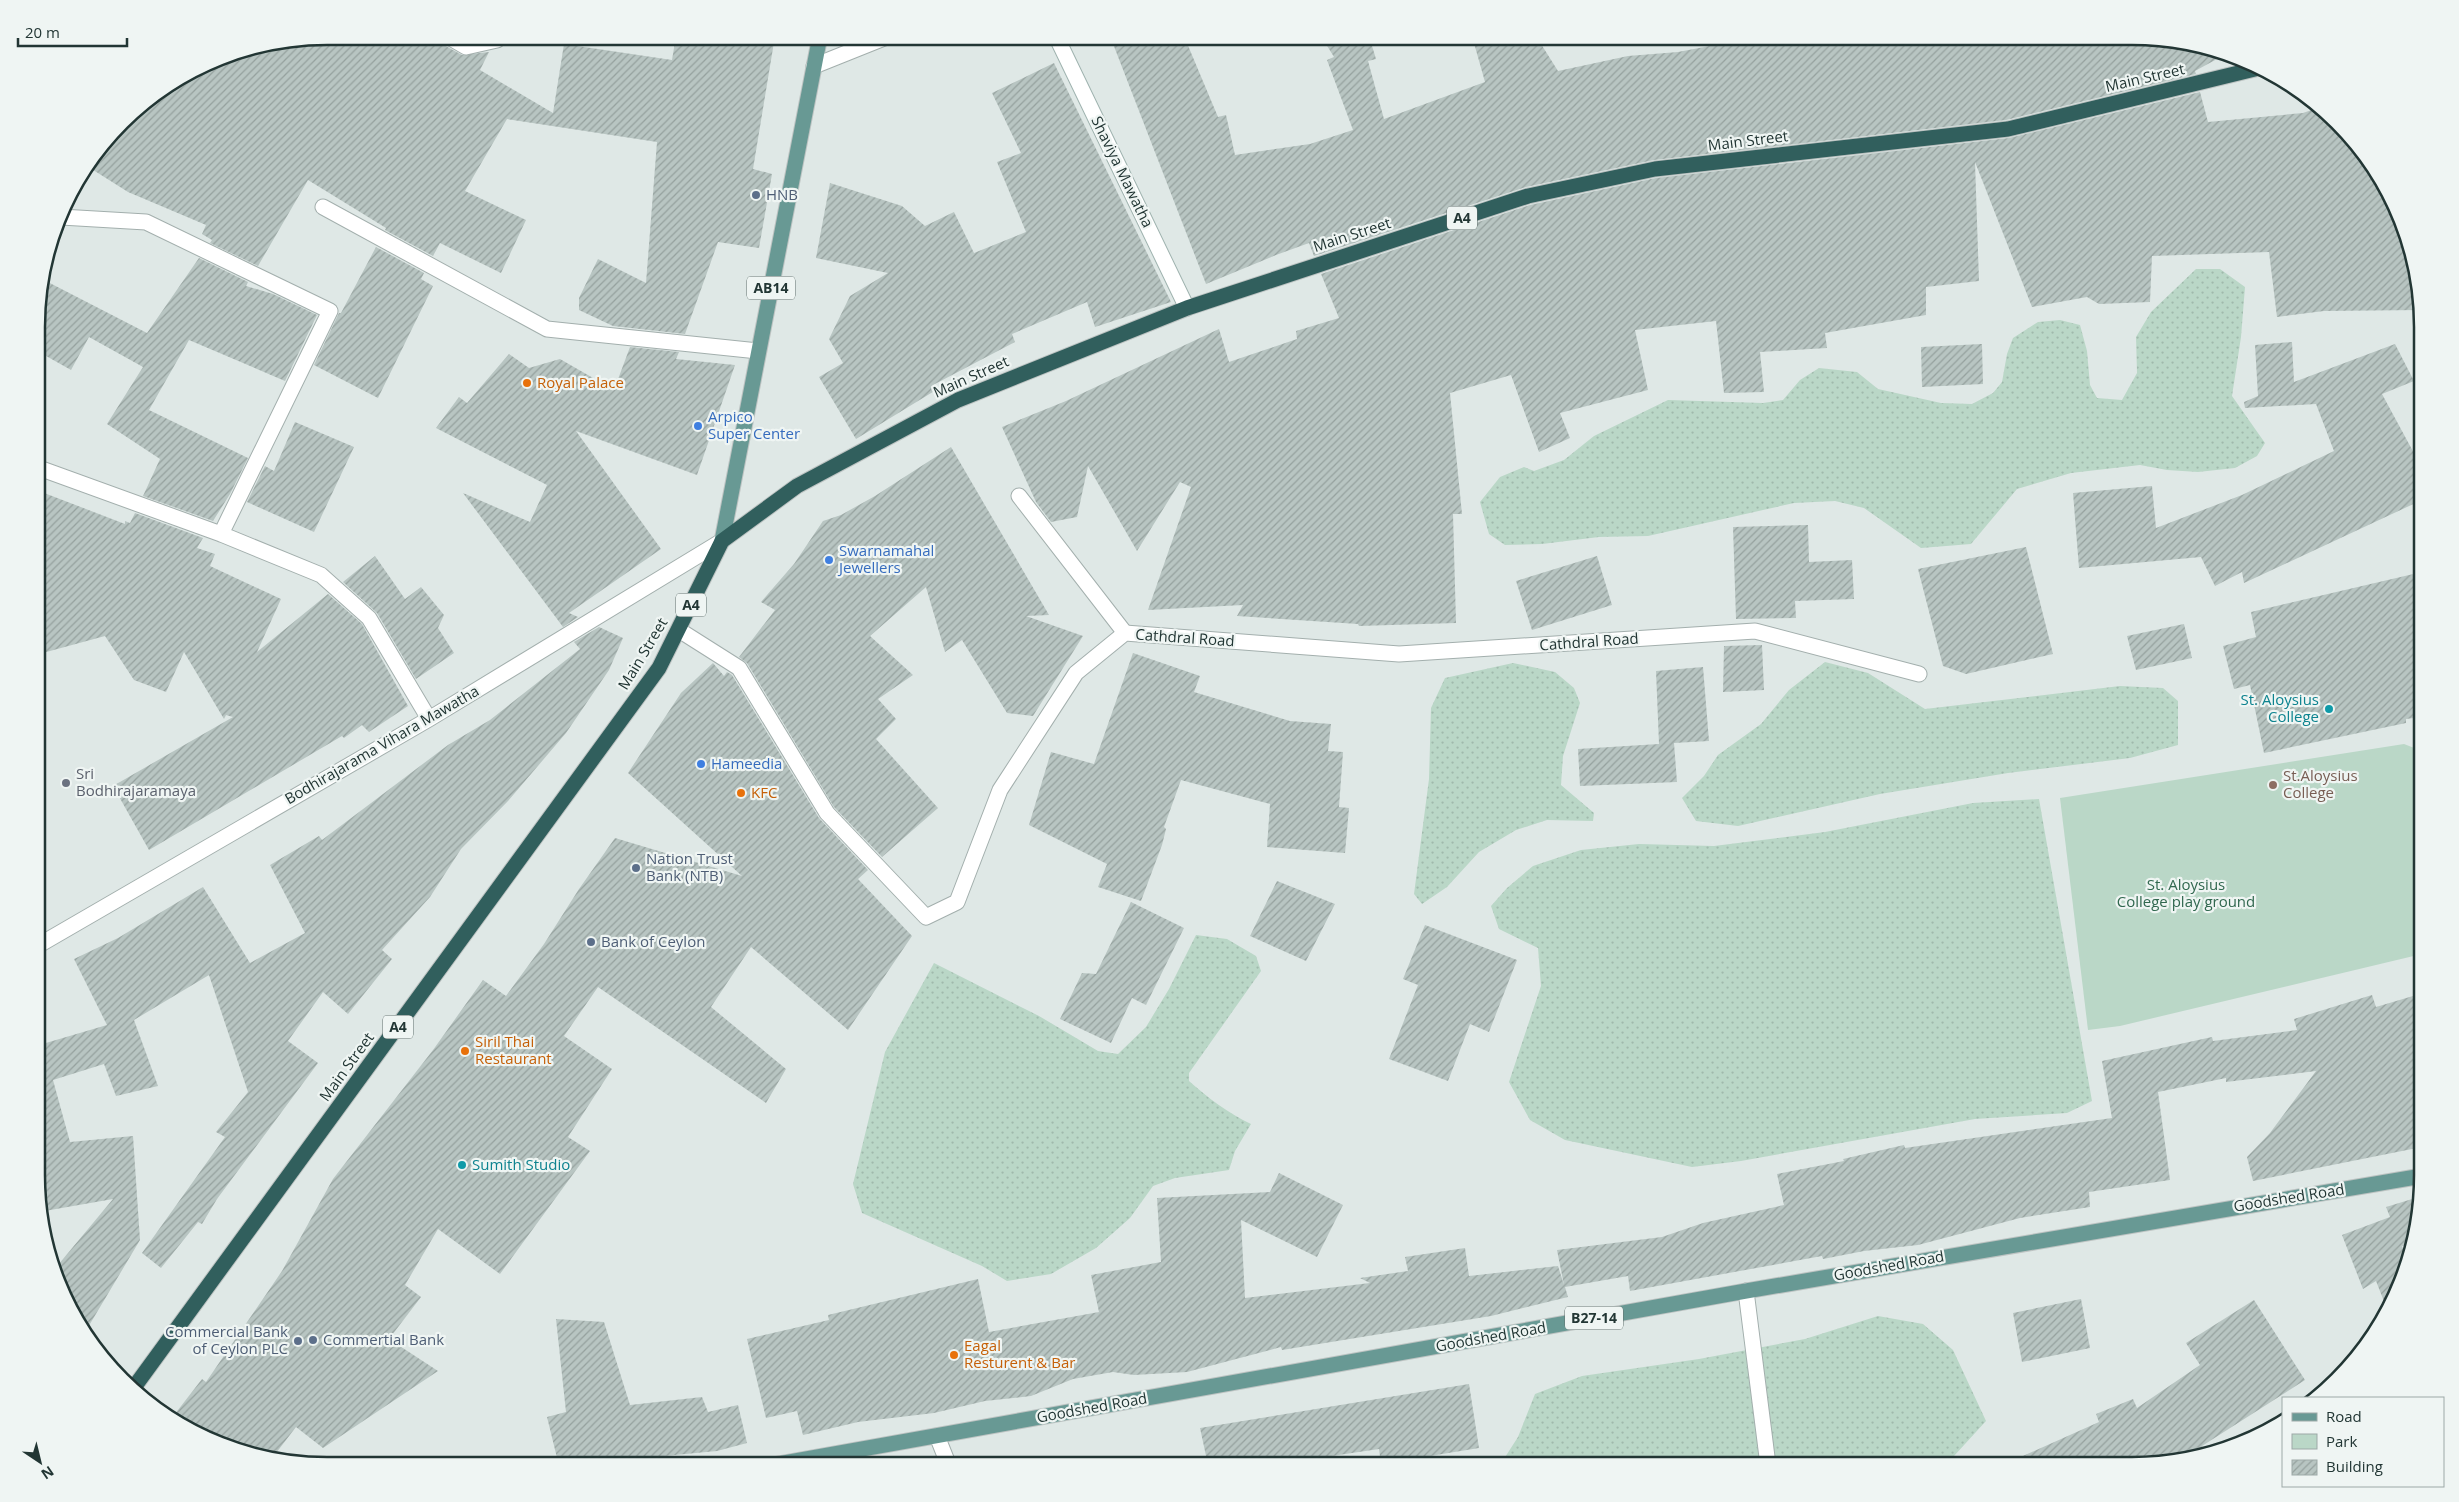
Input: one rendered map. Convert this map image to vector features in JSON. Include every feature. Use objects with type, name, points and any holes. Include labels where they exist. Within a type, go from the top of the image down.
[{"type":"highway","name":"Main Street","points":[[137,1383],[614,733],[659,668],[722,541],[797,486],[958,400],[1187,308],[1528,196],[1656,169],[2008,129],[2249,70]]},
{"type":"main road","name":"AB14","points":[[722,541],[818,45]]},
{"type":"main road","name":"Goodshed Road","points":[[818,1457],[1746,1291],[2414,1177]]},
{"type":"street","points":[[463,45],[466,47],[475,45]]},
{"type":"street","points":[[814,66],[866,45]]},
{"type":"street","name":"Shaviya Mawatha","points":[[1060,45],[1187,308]]},
{"type":"street","points":[[323,207],[547,329],[758,351]]},
{"type":"street","points":[[67,216],[146,222],[330,311],[221,534]]},
{"type":"street","points":[[45,470],[221,534],[321,575],[369,618],[429,719]]},
{"type":"street","points":[[1019,496],[1125,633]]},
{"type":"street","name":"Bodhirajarama Vihara Mawatha","points":[[45,942],[429,719],[722,541]]},
{"type":"street","name":"Cathdral Road","points":[[679,630],[740,668],[827,813],[926,917],[957,902],[1000,790],[1076,673],[1125,633],[1399,654],[1755,631],[1919,674]]},
{"type":"street","points":[[1746,1291],[1767,1457]]},
{"type":"street","points":[[937,1436],[945,1457]]},
{"type":"green space","points":[[2196,269],[2220,269],[2245,287],[2241,337],[2232,396],[2265,443],[2257,456],[2235,468],[2198,472],[2167,470],[2140,465],[2071,473],[2017,489],[1971,544],[1921,548],[1864,508],[1835,501],[1794,503],[1648,536],[1599,537],[1542,544],[1505,545],[1489,534],[1480,502],[1500,477],[1524,467],[1534,471],[1564,460],[1594,436],[1668,400],[1763,403],[1783,400],[1800,380],[1819,368],[1857,372],[1878,389],[1941,403],[1972,404],[1993,393],[2002,382],[2007,354],[2013,338],[2038,322],[2060,320],[2080,325],[2087,351],[2090,385],[2097,398],[2122,400],[2137,373],[2136,337],[2151,312]]},
{"type":"green space","points":[[1825,662],[1868,673],[1925,709],[2120,686],[2163,688],[2178,701],[2178,745],[2130,758],[2008,773],[1880,794],[1738,826],[1696,821],[1682,798],[1704,776],[1718,755],[1761,724],[1789,690]]},
{"type":"green space","points":[[1513,663],[1555,672],[1574,688],[1580,703],[1563,756],[1561,785],[1594,813],[1593,821],[1547,820],[1516,830],[1479,852],[1447,887],[1422,904],[1414,894],[1429,779],[1431,708],[1445,678]]},
{"type":"green space","name":"St. Aloysius College play ground","points":[[2404,744],[2414,748],[2414,956],[2120,1026],[2088,1030],[2060,798]]},
{"type":"green space","points":[[2039,799],[2092,1101],[2067,1113],[1975,1119],[1741,1161],[1692,1167],[1565,1140],[1530,1120],[1509,1082],[1541,986],[1538,948],[1499,929],[1491,906],[1507,888],[1533,866],[1581,850],[1639,844],[1714,846],[1825,832],[1973,803]]},
{"type":"green space","points":[[1196,935],[1227,939],[1256,956],[1261,971],[1189,1073],[1189,1081],[1203,1093],[1226,1110],[1251,1124],[1235,1151],[1229,1170],[1175,1178],[1153,1186],[1130,1218],[1096,1248],[1051,1274],[1007,1281],[982,1266],[862,1213],[853,1184],[885,1052],[934,963],[1039,1016],[1098,1051],[1118,1054],[1146,1027],[1169,989]]},
{"type":"green space","points":[[1878,1316],[1923,1324],[1953,1350],[1986,1421],[1953,1457],[1505,1457],[1518,1437],[1535,1394],[1582,1376],[1699,1359],[1805,1339]]},
{"type":"building","points":[[327,45],[444,45],[462,55],[489,52],[480,70],[553,113],[564,45],[672,60],[674,45],[774,45],[753,169],[772,174],[759,248],[718,242],[685,334],[613,326],[579,310],[579,298],[598,259],[646,283],[657,142],[507,119],[465,191],[526,220],[501,273],[440,243],[433,256],[385,230],[386,228],[308,180],[258,266],[210,243],[212,240],[202,234],[206,225],[128,192],[93,170],[115,141],[141,115],[155,103],[202,74],[219,66],[272,50]]},
{"type":"building","points":[[1113,45],[1188,45],[1218,117],[1226,115],[1235,155],[1310,144],[1353,130],[1327,60],[1334,57],[1327,45],[1372,45],[1376,59],[1368,61],[1384,119],[1485,82],[1475,45],[1542,45],[1558,71],[1628,56],[1678,52],[1715,45],[2132,45],[2187,50],[2218,59],[2195,71],[2196,74],[2006,120],[1654,160],[1526,187],[1314,256],[1309,243],[1206,284]]},
{"type":"building","points":[[1054,63],[1171,302],[1095,327],[1087,302],[1012,334],[1015,342],[933,385],[936,390],[856,439],[819,377],[843,363],[829,339],[850,296],[888,273],[816,258],[830,183],[902,206],[925,226],[954,212],[974,253],[1026,232],[997,162],[1021,153],[992,93]]},
{"type":"building","points":[[2200,92],[2208,122],[2303,113],[2312,110],[2356,155],[2385,202],[2393,219],[2409,272],[2413,310],[2324,311],[2277,317],[2269,252],[2152,256],[2150,302],[2099,304],[2087,297],[2032,307],[1975,162],[1979,281],[1926,287],[1926,315],[1825,333],[1827,348],[1760,352],[1764,392],[1724,393],[1716,321],[1635,330],[1648,390],[1560,413],[1570,438],[1539,452],[1511,375],[1450,393],[1462,514],[1453,514],[1456,623],[1359,626],[1358,624],[1237,616],[1243,605],[1148,610],[1191,487],[1180,482],[1137,551],[1088,466],[1077,517],[1051,522],[1036,502],[1002,427],[1066,401],[1219,329],[1229,362],[1297,339],[1296,331],[1339,318],[1321,274],[1530,205],[1656,178],[2009,138]]},
{"type":"building","points":[[376,247],[424,273],[421,279],[433,286],[378,398],[314,365],[339,313],[341,313]]},
{"type":"building","points":[[199,258],[248,282],[246,286],[273,294],[317,315],[285,381],[189,340],[149,410],[248,458],[230,494],[213,521],[143,496],[160,459],[107,424],[143,367],[89,337],[71,370],[45,355],[48,282],[147,333]]},
{"type":"building","points":[[2292,342],[2294,382],[2395,344],[2414,381],[2382,394],[2414,453],[2414,504],[2244,583],[2242,572],[2215,586],[2201,557],[2079,568],[2073,493],[2152,486],[2156,528],[2242,495],[2334,451],[2316,404],[2245,408],[2244,402],[2258,396],[2255,345]]},
{"type":"building","points":[[1982,344],[1983,384],[1922,387],[1921,347]]},
{"type":"building","points":[[630,347],[679,352],[676,359],[735,365],[697,475],[576,431],[661,549],[569,613],[578,617],[563,627],[463,493],[530,522],[547,485],[436,428],[459,397],[467,403],[509,354],[529,368],[560,359],[614,390]]},
{"type":"building","points":[[295,422],[354,447],[314,532],[247,502],[265,466],[274,471]]},
{"type":"building","points":[[951,447],[1049,615],[1026,616],[1083,636],[1033,716],[1007,713],[962,640],[945,652],[926,587],[870,636],[913,675],[878,699],[896,719],[876,739],[938,808],[882,857],[834,807],[747,663],[739,657],[775,610],[761,602],[794,564],[823,521],[841,515],[875,496]]},
{"type":"building","points":[[45,493],[125,524],[125,521],[130,523],[135,513],[203,538],[197,548],[215,554],[210,566],[281,599],[257,652],[328,594],[362,624],[408,706],[369,732],[362,725],[344,738],[342,736],[149,850],[113,786],[233,717],[226,715],[224,719],[184,652],[166,692],[134,680],[105,636],[45,652]]},
{"type":"building","points":[[1808,525],[1809,562],[1852,560],[1854,599],[1795,601],[1796,618],[1736,619],[1733,527]]},
{"type":"building","points":[[2026,547],[2053,654],[1966,674],[1943,666],[1918,569]]},
{"type":"building","points":[[375,556],[405,599],[421,587],[444,615],[438,628],[454,653],[416,679],[377,613],[343,582]]},
{"type":"building","points":[[1597,556],[1612,605],[1532,630],[1516,581]]},
{"type":"building","points":[[2414,574],[2414,718],[2406,719],[2406,723],[2264,753],[2250,685],[2234,689],[2223,646],[2256,637],[2251,612]]},
{"type":"building","points":[[2184,624],[2192,658],[2136,670],[2127,636]]},
{"type":"building","points":[[599,627],[623,638],[609,670],[566,733],[508,801],[461,849],[430,897],[382,950],[392,959],[348,1014],[323,992],[288,1041],[318,1063],[217,1199],[202,1224],[198,1222],[161,1268],[142,1253],[225,1137],[216,1132],[248,1092],[209,975],[134,1020],[158,1086],[116,1096],[104,1064],[53,1080],[70,1142],[133,1136],[140,1240],[89,1325],[74,1300],[59,1263],[113,1199],[47,1211],[45,1175],[45,1043],[107,1025],[74,959],[118,938],[203,887],[250,963],[305,933],[270,865],[319,836],[322,840],[448,745],[490,720],[580,649],[574,642]]},
{"type":"building","points":[[1762,645],[1764,690],[1723,692],[1724,646]]},
{"type":"building","points":[[1133,653],[1200,676],[1194,692],[1290,721],[1331,724],[1328,751],[1343,752],[1339,807],[1349,808],[1345,853],[1267,847],[1270,804],[1181,780],[1164,827],[1166,829],[1162,845],[1141,901],[1098,887],[1107,864],[1029,825],[1051,752],[1094,764]]},
{"type":"building","points":[[713,663],[724,676],[727,672],[732,675],[819,818],[868,870],[858,879],[912,936],[848,1030],[751,947],[711,1007],[786,1069],[766,1103],[598,987],[564,1036],[612,1069],[568,1137],[590,1151],[500,1274],[438,1229],[405,1285],[421,1297],[389,1339],[438,1371],[323,1448],[296,1427],[276,1453],[272,1452],[219,1436],[176,1412],[202,1379],[206,1382],[282,1271],[333,1179],[433,1050],[483,980],[506,996],[544,944],[579,889],[615,838],[742,876],[628,773],[681,693]]},
{"type":"building","points":[[1703,667],[1709,741],[1674,743],[1677,782],[1580,786],[1578,749],[1659,744],[1656,671]]},
{"type":"building","points":[[1277,881],[1335,904],[1306,961],[1250,936]]},
{"type":"building","points":[[1131,902],[1184,928],[1146,1005],[1132,998],[1111,1043],[1060,1019],[1082,973],[1096,974]]},
{"type":"building","points":[[1425,925],[1517,960],[1489,1032],[1470,1024],[1448,1081],[1389,1059],[1418,985],[1403,979]]},
{"type":"building","points":[[2372,995],[2376,1007],[2413,996],[2414,1149],[2253,1181],[2247,1157],[2270,1133],[2316,1071],[2226,1082],[2226,1078],[2158,1092],[2170,1180],[2089,1192],[2090,1207],[2020,1218],[1918,1245],[1864,1251],[1823,1259],[1822,1256],[1630,1291],[1628,1276],[1565,1287],[1568,1297],[1491,1316],[1282,1350],[1281,1347],[1187,1372],[1134,1375],[1113,1372],[1073,1379],[1031,1396],[985,1401],[934,1413],[858,1422],[803,1435],[797,1411],[766,1418],[747,1339],[829,1320],[828,1315],[978,1279],[989,1332],[1099,1312],[1091,1275],[1161,1262],[1157,1198],[1270,1192],[1279,1173],[1343,1205],[1317,1257],[1241,1220],[1245,1298],[1370,1283],[1360,1278],[1408,1271],[1405,1257],[1465,1248],[1469,1276],[1558,1266],[1564,1285],[1557,1250],[1662,1237],[1703,1223],[1784,1205],[1777,1174],[1844,1161],[1843,1159],[1904,1145],[1905,1148],[2112,1118],[2102,1061],[2212,1037],[2213,1041],[2297,1030],[2294,1019]]},
{"type":"building","points":[[2413,1199],[2409,1230],[2405,1246],[2402,1246],[2403,1250],[2399,1265],[2384,1302],[2376,1281],[2363,1289],[2342,1235],[2390,1217],[2386,1207]]},
{"type":"building","points":[[2081,1299],[2090,1348],[2022,1362],[2013,1313]]},
{"type":"building","points":[[2254,1300],[2305,1380],[2202,1446],[2203,1448],[2187,1452],[2132,1457],[2021,1457],[2099,1422],[2096,1414],[2133,1399],[2137,1408],[2200,1365],[2186,1343]]},
{"type":"building","points":[[556,1319],[604,1322],[630,1405],[702,1397],[708,1412],[738,1405],[747,1443],[717,1451],[660,1457],[557,1457],[547,1417],[566,1412]]},
{"type":"building","points":[[1469,1384],[1479,1448],[1424,1457],[1380,1457],[1379,1449],[1325,1457],[1206,1457],[1200,1428]]},
{"type":"place","name":"HNB","points":[[756,195]]},
{"type":"place","name":"Royal Palace","points":[[527,383]]},
{"type":"place","name":"Arpico Super Center","points":[[698,426]]},
{"type":"place","name":"Swarnamahal Jewellers","points":[[829,560]]},
{"type":"place","name":"St. Aloysius College","points":[[2329,709]]},
{"type":"place","name":"Hameedia","points":[[701,764]]},
{"type":"place","name":"Sri Bodhirajaramaya","points":[[66,783]]},
{"type":"place","name":"St.Aloysius College","points":[[2273,785]]},
{"type":"place","name":"KFC","points":[[741,793]]},
{"type":"place","name":"Nation Trust Bank (NTB)","points":[[636,868]]},
{"type":"place","name":"Bank of Ceylon","points":[[591,942]]},
{"type":"place","name":"Siril Thai Restaurant","points":[[465,1051]]},
{"type":"place","name":"Sumith Studio","points":[[462,1165]]},
{"type":"place","name":"Commertial Bank","points":[[313,1340]]},
{"type":"place","name":"Commercial Bank of Ceylon PLC","points":[[298,1341]]},
{"type":"place","name":"Eagal Resturent & Bar","points":[[954,1355]]}]
